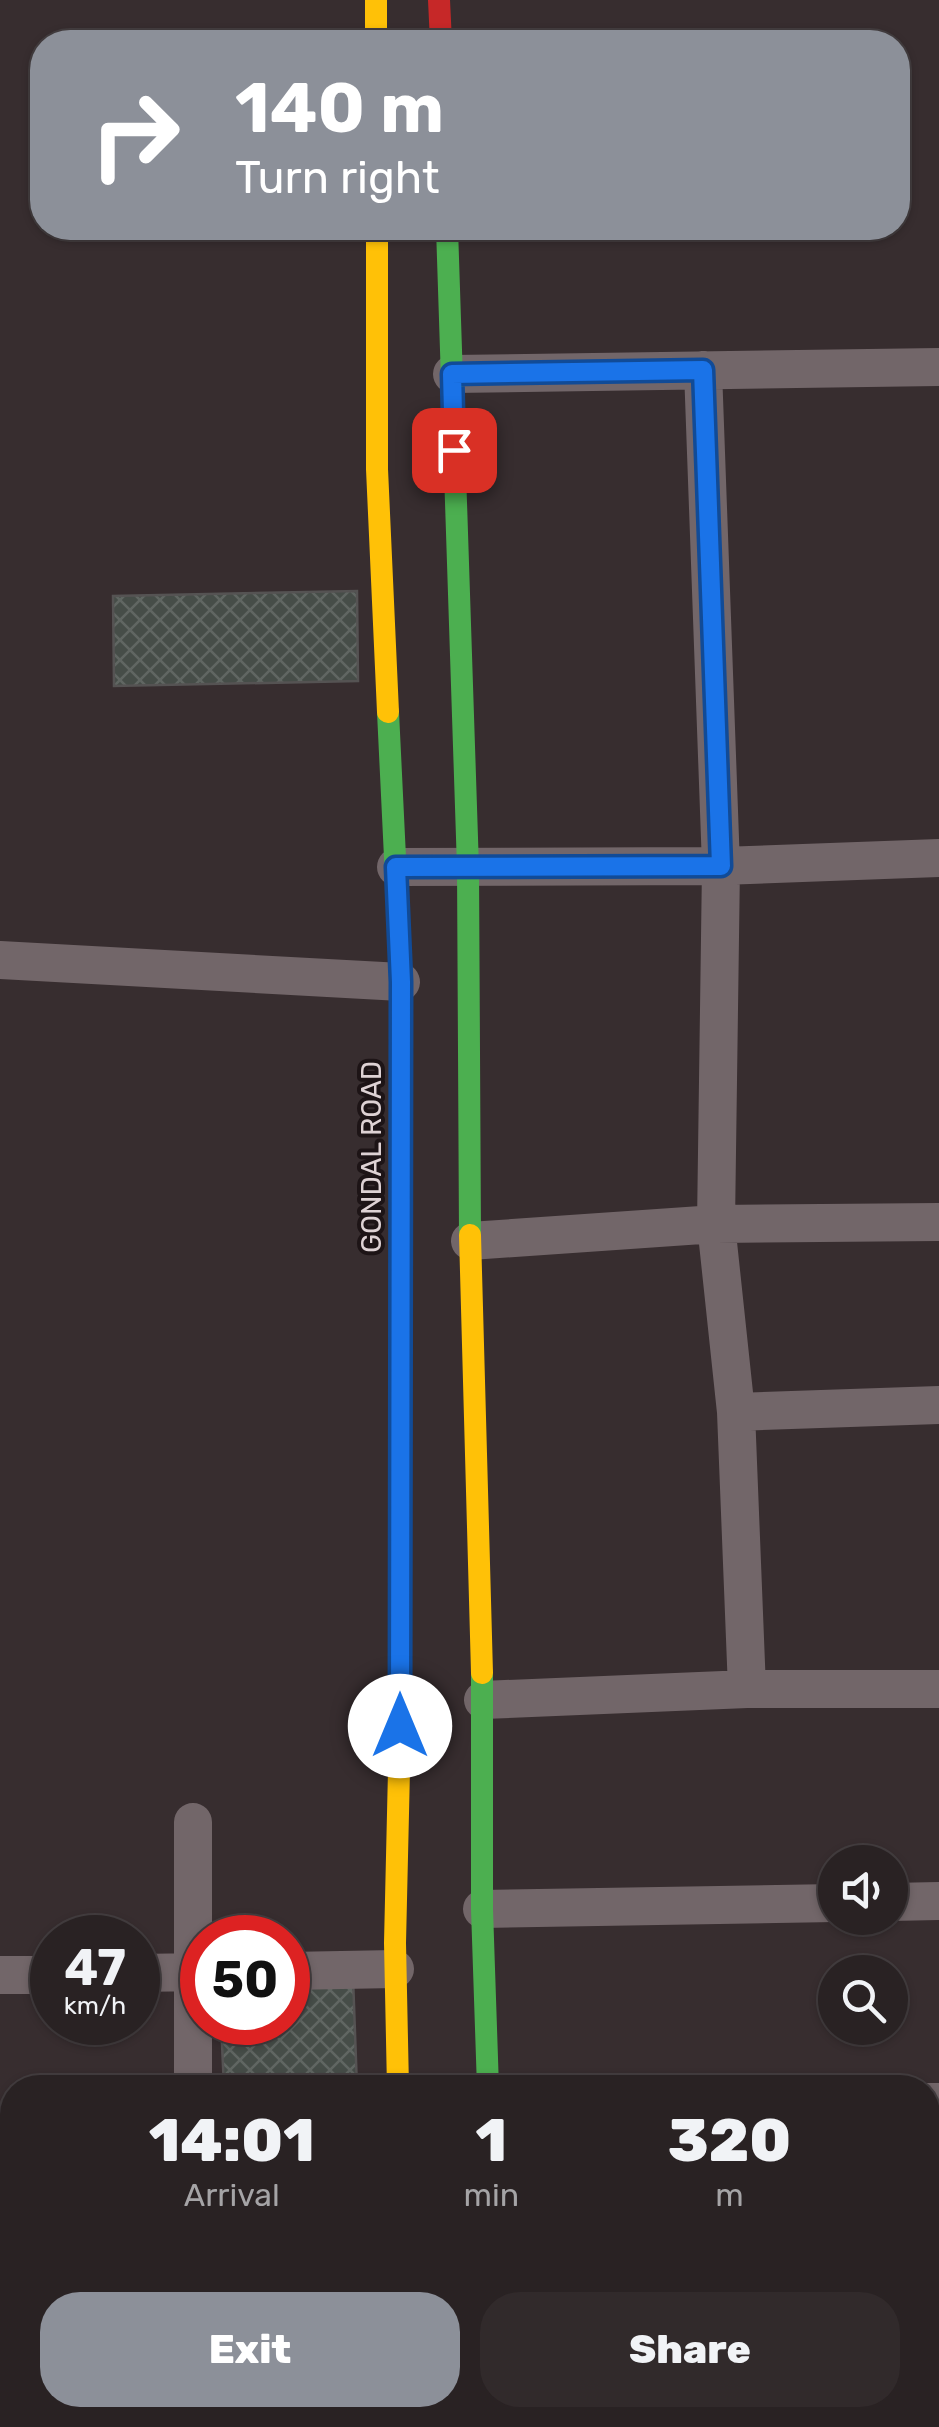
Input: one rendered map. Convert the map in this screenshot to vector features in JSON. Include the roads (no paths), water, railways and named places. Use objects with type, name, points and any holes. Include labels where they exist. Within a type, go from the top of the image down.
[{"type":"main road","points":[[376,0],[376,30]]},
{"type":"main road","points":[[439,0],[440,30]]},
{"type":"main road","name":"GONDAL ROAD","points":[[376,240],[377,469],[401,982],[398,2075]]},
{"type":"main road","points":[[447,240],[468,868],[470,1240],[483,1700],[482,1909],[488,2075]]},
{"type":"street","points":[[452,374],[939,366]]},
{"type":"street","points":[[703,370],[721,866],[716,1224],[736,1412],[747,1689]]},
{"type":"street","points":[[396,867],[721,866],[939,858]]},
{"type":"street","points":[[0,960],[401,982]]},
{"type":"street","points":[[470,1240],[716,1224],[939,1222]]},
{"type":"street","points":[[736,1412],[939,1405]]},
{"type":"street","points":[[483,1700],[747,1689],[939,1689]]},
{"type":"street","points":[[193,1822],[196,1915]]},
{"type":"street","points":[[908,1902],[939,1901]]},
{"type":"street","points":[[482,1909],[818,1903]]},
{"type":"street","points":[[310,1971],[395,1969]]},
{"type":"street","points":[[0,1975],[30,1974]]},
{"type":"street","points":[[194,2075],[195,2045]]}]
